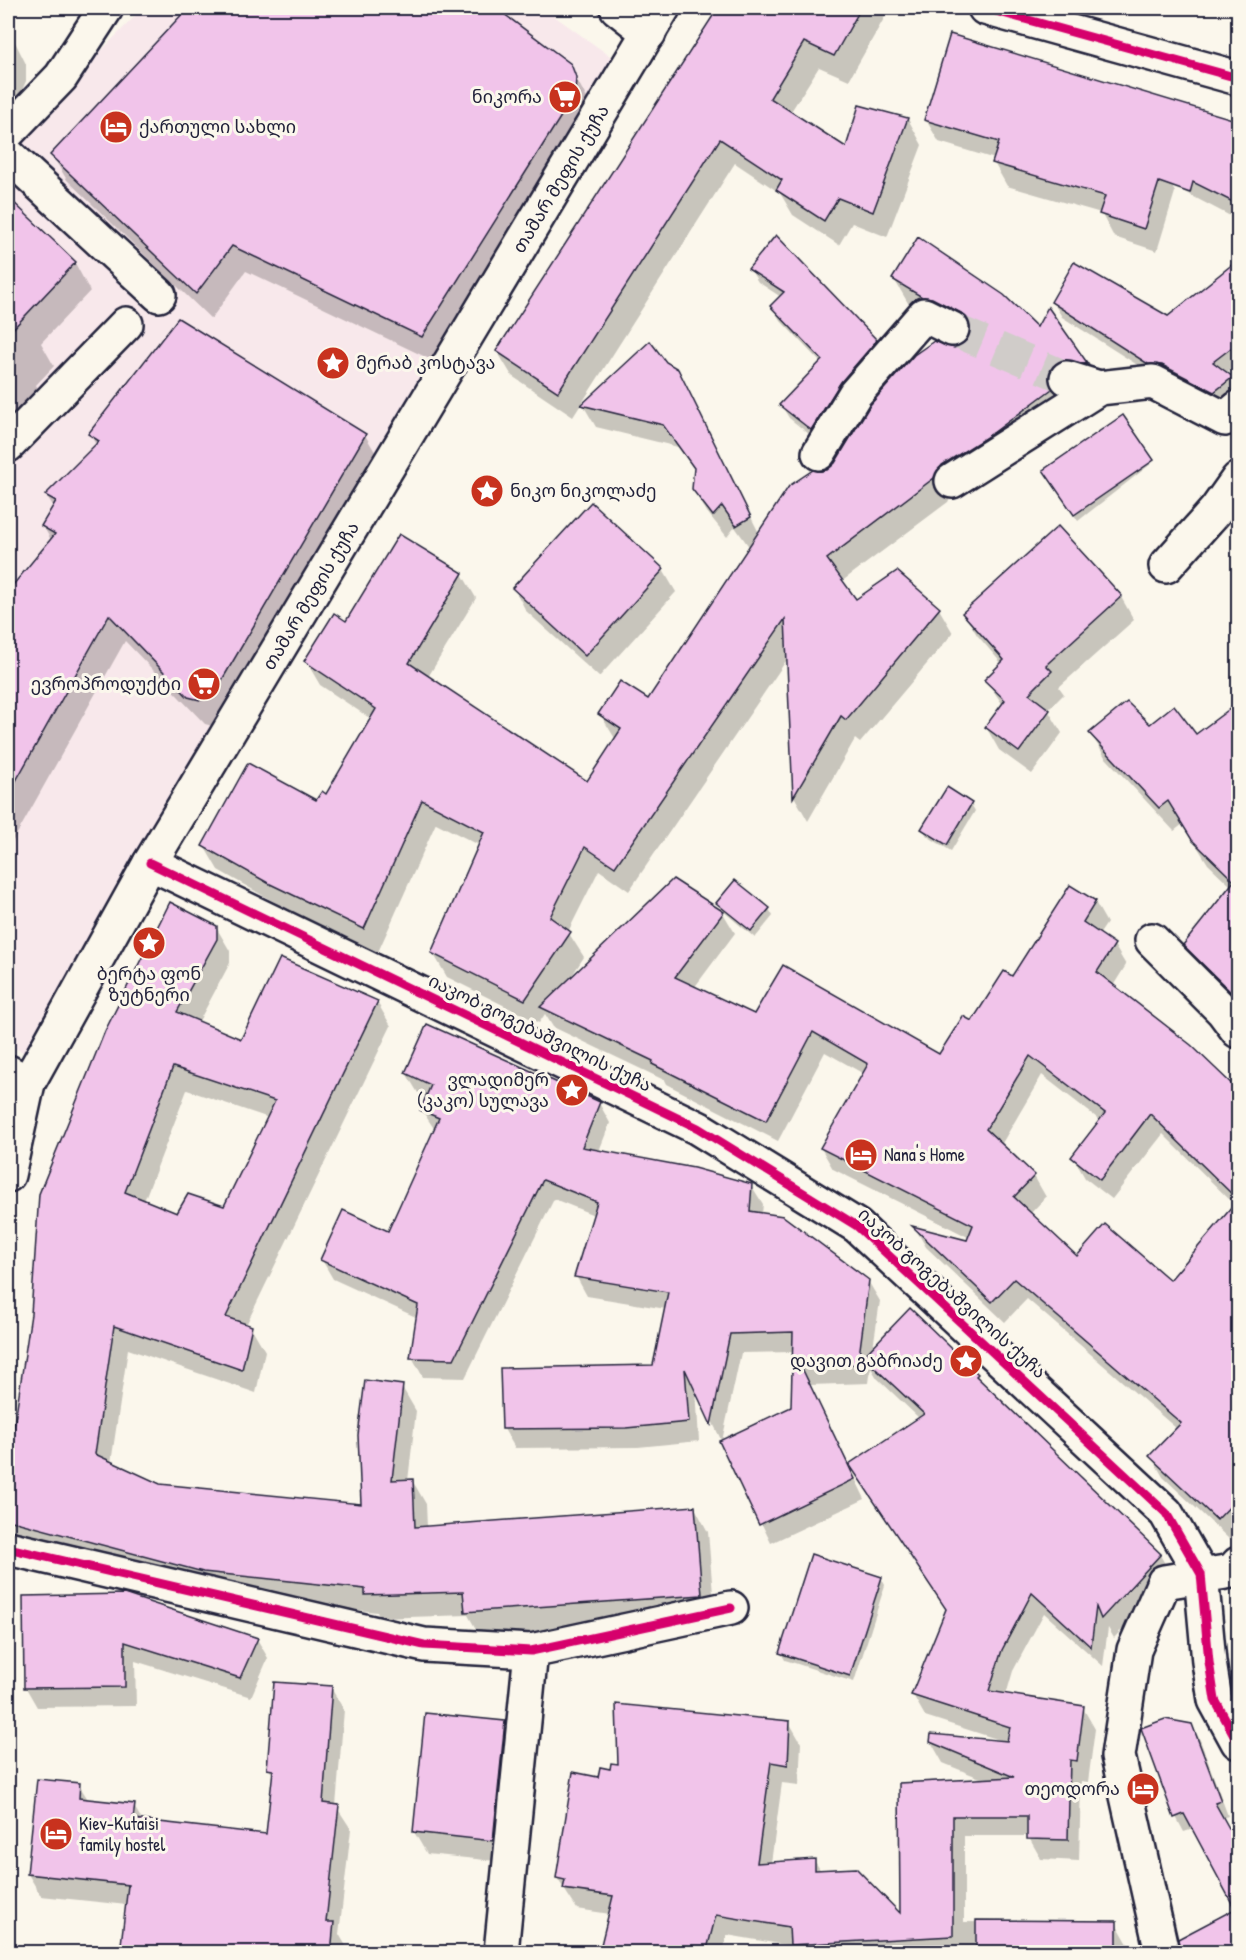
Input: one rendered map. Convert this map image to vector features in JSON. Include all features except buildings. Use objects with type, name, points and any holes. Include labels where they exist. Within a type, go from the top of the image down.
[{"type":"street","points":[[8,132],[61,77],[106,8]]},
{"type":"street","points":[[617,8],[656,20]]},
{"type":"street","points":[[985,8],[1239,78]]},
{"type":"street","name":"თამარ მეფის ქუჩა","points":[[8,1175],[18,1078],[150,863],[656,20]]},
{"type":"street","points":[[8,155],[159,295]]},
{"type":"street","points":[[819,453],[855,394],[924,315],[952,329]]},
{"type":"street","points":[[8,445],[126,324]]},
{"type":"street","points":[[1067,378],[1100,388],[1154,382],[1232,414]]},
{"type":"street","points":[[952,481],[1100,388]]},
{"type":"street","points":[[1166,566],[1216,510],[1239,479]]},
{"type":"street","name":"იაკობ გოგებაშვილის ქუჩა","points":[[150,863],[699,1128],[857,1226],[1166,1513],[1201,1574],[1215,1700],[1239,1742]]},
{"type":"street","points":[[1152,940],[1223,1011],[1239,1031]]},
{"type":"street","points":[[8,1548],[424,1645],[531,1652],[731,1608]]},
{"type":"street","points":[[1162,1953],[1118,1756],[1134,1650],[1164,1582],[1201,1574],[1232,1571],[1239,1564]]},
{"type":"street","points":[[501,1953],[531,1652]]},
{"type":"shaded area","points":[[143,8],[543,8],[617,61],[27,1054],[8,1045],[8,146]]},
{"type":"tunnel","points":[[952,329],[1067,378]]},
{"type":"cycle path","points":[[985,8],[1238,78]]},
{"type":"cycle path","points":[[150,863],[698,1128],[857,1226],[1166,1513],[1201,1574],[1215,1700],[1238,1742]]},
{"type":"cycle path","points":[[8,1548],[424,1645],[531,1651],[731,1608]]},
{"type":"place","name":"ნიკორა","points":[[565,97]]},
{"type":"place","name":"ქართული სახლი","points":[[116,127]]},
{"type":"place","name":"მერაბ კოსტავა","points":[[333,363]]},
{"type":"place","name":"ნიკო ნიკოლაძე","points":[[487,491]]},
{"type":"place","name":"ევროპროდუქტი","points":[[204,684]]},
{"type":"place","name":"ბერტა ფონ ზუტნერი","points":[[149,943]]},
{"type":"place","name":"ვლადიმერ (კაკო) სულავა","points":[[572,1090]]},
{"type":"place","name":"Nana's Home","points":[[861,1155]]},
{"type":"place","name":"დავით გაბრიაძე","points":[[966,1361]]},
{"type":"place","name":"თეოდორა","points":[[1143,1789]]},
{"type":"place","name":"Kiev-Kutaisi family hostel","points":[[56,1834]]}]
